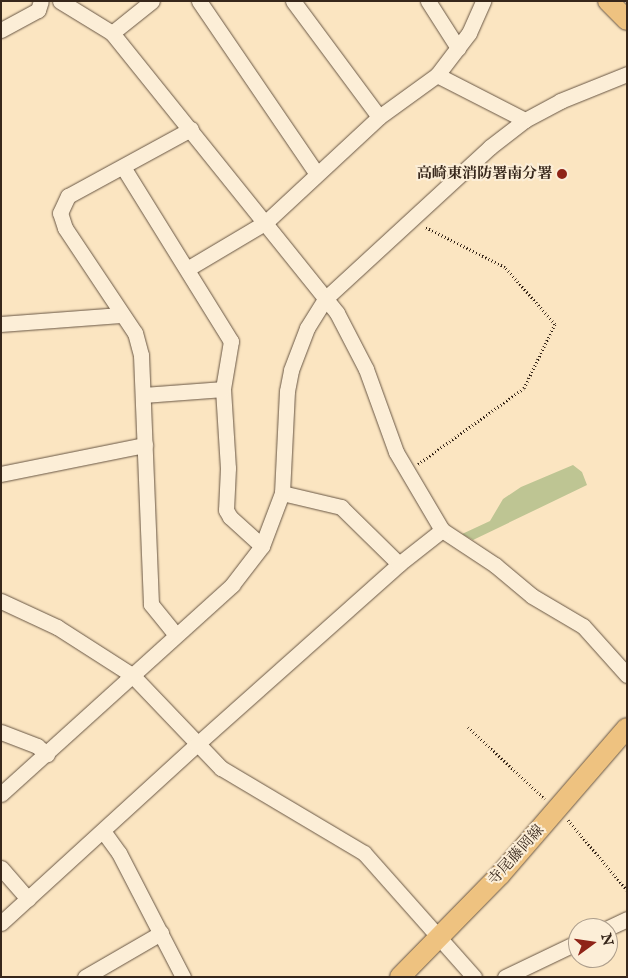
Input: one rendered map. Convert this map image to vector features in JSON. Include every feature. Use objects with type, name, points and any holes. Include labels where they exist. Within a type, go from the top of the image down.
[{"type":"main road","points":[[608,1],[627,20]]},
{"type":"main road","name":"寺尾藤岡線","points":[[400,977],[500,875],[627,728]]},
{"type":"street","points":[[1,30],[38,10],[42,1]]},
{"type":"street","points":[[60,1],[112,33],[266,222],[337,313],[366,369],[393,444],[407,472],[442,530],[495,565],[532,596],[583,626],[627,674]]},
{"type":"street","points":[[112,33],[152,1]]},
{"type":"street","points":[[199,1],[317,174]]},
{"type":"street","points":[[293,1],[378,117]]},
{"type":"street","points":[[428,1],[458,48]]},
{"type":"street","points":[[187,269],[266,222],[378,117],[437,75],[469,33],[483,1]]},
{"type":"street","points":[[1,794],[232,585],[262,546],[282,493],[290,377],[299,345],[326,298],[490,147],[525,120],[560,101],[627,74]]},
{"type":"street","points":[[437,75],[525,120]]},
{"type":"street","points":[[176,635],[152,604],[144,395],[141,355],[135,333],[120,315],[65,228],[60,213],[61,205],[68,196],[191,129]]},
{"type":"street","points":[[123,167],[231,340],[223,388],[228,468],[226,510],[230,517],[262,546]]},
{"type":"street","points":[[1,324],[120,315]]},
{"type":"street","points":[[144,395],[223,388]]},
{"type":"street","points":[[1,474],[145,446]]},
{"type":"street","points":[[282,493],[341,508],[398,564]]},
{"type":"street","points":[[1,923],[398,564],[442,530]]},
{"type":"street","points":[[1,601],[57,627],[132,675],[196,745],[221,768],[364,853],[437,939],[474,977]]},
{"type":"street","points":[[1,732],[37,746],[47,754]]},
{"type":"street","points":[[103,831],[119,853],[183,977]]},
{"type":"street","points":[[1,868],[28,899]]},
{"type":"street","points":[[85,977],[160,933]]},
{"type":"street","points":[[505,977],[568,947]]},
{"type":"path","points":[[407,472],[524,388],[555,324],[504,267],[430,231],[413,217]]},
{"type":"green space","points":[[573,465],[582,472],[587,485],[473,540],[462,534],[490,521],[503,499],[521,487]]},
{"type":"place","name":"高崎東消防署南分署","points":[[562,174]]}]
